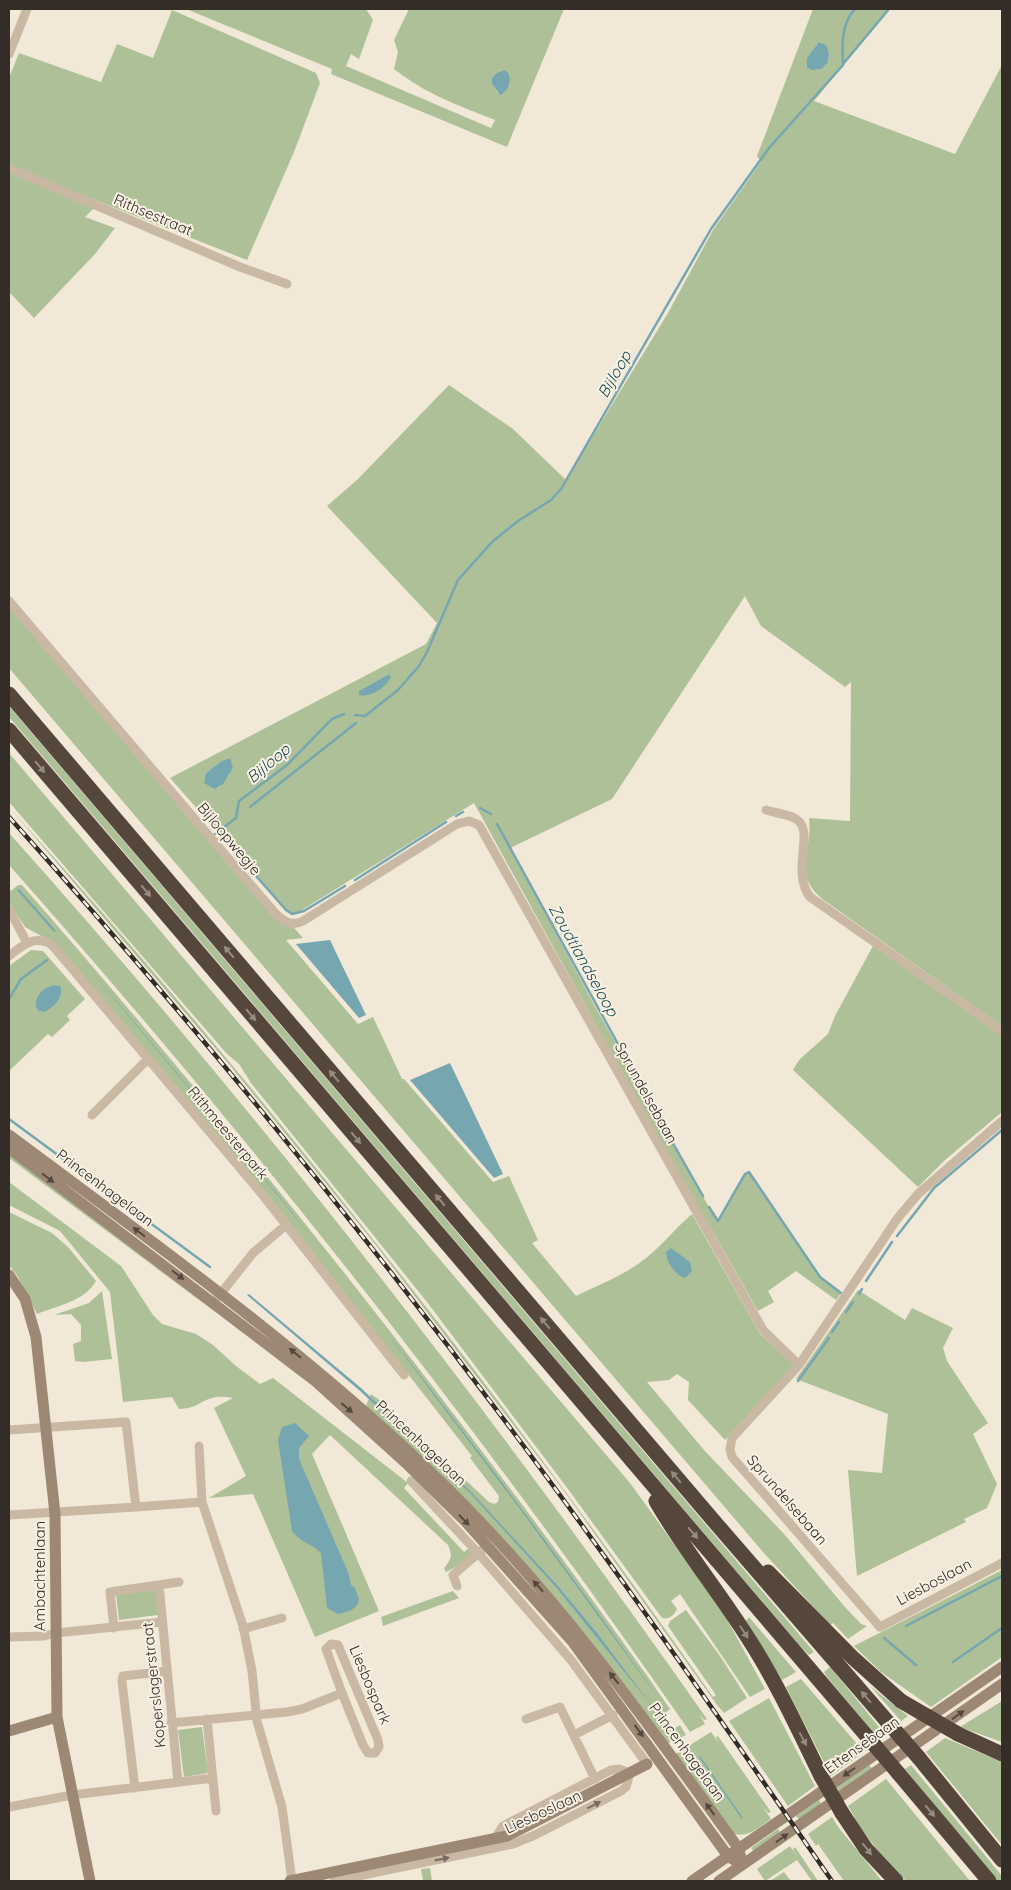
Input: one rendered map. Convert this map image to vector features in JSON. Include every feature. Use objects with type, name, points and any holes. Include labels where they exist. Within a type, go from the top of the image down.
[{"type":"highway","points":[[9,694],[719,1528],[820,1634],[852,1657],[901,1701],[958,1734],[1002,1754]]},
{"type":"highway","points":[[9,730],[638,1470],[872,1741],[989,1881]]},
{"type":"highway","points":[[638,1470],[675,1534],[719,1593],[768,1672],[842,1813],[866,1849],[896,1881]]},
{"type":"highway","points":[[820,1634],[840,1668],[919,1758],[1002,1860]]},
{"type":"main road","name":"Princenhagelaan","points":[[9,1135],[217,1297],[350,1411],[491,1541],[570,1623],[629,1698],[739,1849]]},
{"type":"main road","name":"Princenhagelaan","points":[[9,1148],[217,1297]]},
{"type":"main road","name":"Ambachtenlaan","points":[[9,1275],[25,1299],[34,1326],[55,1514],[57,1718],[90,1881]]},
{"type":"main road","name":"Princenhagelaan","points":[[491,1541],[572,1641],[659,1758],[728,1856]]},
{"type":"main road","name":"Ettensebaan","points":[[692,1881],[1002,1667]]},
{"type":"main road","name":"Ettensebaan","points":[[719,1881],[1002,1684]]},
{"type":"main road","points":[[9,1731],[57,1718]]},
{"type":"main road","name":"Liesboslaan","points":[[291,1881],[376,1868],[494,1840],[518,1831],[648,1764]]},
{"type":"main road","points":[[739,1849],[742,1865]]},
{"type":"main road","points":[[728,1856],[742,1865]]},
{"type":"street","points":[[9,54],[27,9]]},
{"type":"street","name":"Rithsestraat","points":[[9,168],[240,267],[287,284]]},
{"type":"street","name":"Bijloopwegje","points":[[9,601],[274,912],[287,922],[294,924],[304,921],[457,824],[469,821],[479,825]]},
{"type":"street","points":[[766,810],[793,818],[801,823],[805,838],[801,880],[810,897],[1002,1032]]},
{"type":"street","name":"Sprundelsebaan","points":[[479,825],[762,1330],[799,1365]]},
{"type":"street","points":[[9,909],[27,943],[9,956]]},
{"type":"street","name":"Rithmeesterpark","points":[[27,943],[41,940],[53,946],[286,1225],[404,1375]]},
{"type":"street","points":[[92,1115],[148,1059]]},
{"type":"street","name":"Sprundelsebaan","points":[[880,1627],[732,1457],[730,1449],[732,1438],[799,1365],[897,1220],[918,1194],[1002,1121]]},
{"type":"street","points":[[217,1297],[253,1253],[286,1225]]},
{"type":"street","points":[[9,1430],[46,1429],[126,1422],[136,1508]]},
{"type":"street","points":[[199,1446],[202,1502],[243,1629],[252,1671],[257,1715],[282,1807],[291,1881]]},
{"type":"street","points":[[411,1481],[479,1554],[571,1660],[648,1764]]},
{"type":"street","points":[[9,1515],[55,1514],[202,1502]]},
{"type":"street","points":[[457,1586],[452,1575],[479,1554],[491,1541]]},
{"type":"street","name":"Liesboslaan","points":[[880,1627],[1002,1563]]},
{"type":"street","points":[[114,1628],[110,1592],[179,1582]]},
{"type":"street","name":"Koperslagerstraat","points":[[159,1585],[178,1782]]},
{"type":"street","points":[[243,1629],[282,1618]]},
{"type":"street","points":[[9,1637],[44,1636],[56,1633],[162,1622]]},
{"type":"street","name":"Liesbospark","points":[[331,1644],[338,1645],[378,1740],[379,1747],[374,1753],[368,1753],[363,1745],[342,1693],[326,1649],[331,1644]]},
{"type":"street","points":[[134,1788],[122,1682],[123,1676],[167,1670]]},
{"type":"street","name":"Liesbospark","points":[[171,1724],[302,1709],[342,1693]]},
{"type":"street","points":[[526,1719],[560,1707],[595,1779]]},
{"type":"street","points":[[574,1735],[612,1715]]},
{"type":"street","points":[[207,1719],[216,1811]]},
{"type":"street","name":"Liesboslaan","points":[[424,1858],[505,1846],[535,1836],[621,1791],[627,1785],[630,1773],[614,1769],[503,1826],[494,1840]]},
{"type":"street","points":[[9,1808],[72,1795],[213,1778]]},
{"type":"street","name":"Liesboslaan","points":[[334,1881],[376,1868]]},
{"type":"green space","points":[[186,9],[366,9],[373,20],[359,59],[351,54],[346,66],[491,128],[495,120],[454,104],[418,86],[394,69],[398,52],[394,40],[409,9],[564,9],[507,147],[331,74],[332,69]],"holes":[[[505,70],[510,77],[510,84],[498,93],[492,84],[493,78]]]},
{"type":"green space","points":[[813,9],[890,9],[814,101],[955,154],[1002,65],[1002,1026],[825,901],[814,891],[808,882],[805,863],[809,818],[850,821],[851,682],[845,687],[761,626],[745,596],[612,799],[510,848],[598,1012],[717,1221],[743,1175],[749,1173],[821,1279],[841,1293],[836,1300],[796,1271],[768,1291],[774,1302],[758,1311],[686,1188],[474,803],[294,915],[291,915],[170,778],[426,644],[437,623],[327,506],[357,480],[449,385],[513,429],[566,480],[668,313],[713,230],[761,162],[757,156]],"holes":[[[820,42],[829,54],[828,62],[816,45]],[[220,762],[229,775],[218,788],[206,773]]]},
{"type":"green space","points":[[172,10],[316,73],[320,83],[294,152],[247,260],[9,166],[9,78],[19,53],[101,82],[117,44],[153,58]]},
{"type":"green space","points":[[9,172],[96,206],[85,217],[115,228],[95,254],[34,318],[9,292]]},
{"type":"green space","points":[[9,605],[303,938],[286,940],[358,1024],[373,1017],[402,1079],[493,1182],[509,1176],[538,1240],[532,1243],[576,1296],[631,1269],[653,1253],[692,1214],[760,1334],[795,1365],[725,1440],[688,1400],[689,1382],[677,1374],[669,1380],[647,1382],[704,1450],[785,1535],[844,1606],[861,1624],[867,1626],[848,1639],[833,1623],[830,1625],[763,1552],[9,668]]},
{"type":"green space","points":[[9,706],[814,1652],[809,1655],[800,1646],[9,717]]},
{"type":"green space","points":[[9,753],[630,1483],[723,1612],[765,1689],[750,1697],[680,1594],[671,1601],[677,1609],[675,1613],[669,1618],[662,1618],[568,1489],[427,1302],[251,1083],[239,1064],[227,1054],[9,802]]},
{"type":"green space","points":[[9,807],[195,1021],[286,1130],[374,1241],[462,1353],[547,1467],[713,1697],[716,1695],[668,1626],[670,1621],[686,1610],[720,1656],[747,1698],[724,1713],[717,1705],[564,1491],[375,1244],[228,1063]]},
{"type":"green space","points":[[9,833],[194,1046],[371,1266],[542,1490],[707,1719],[704,1720],[699,1714],[705,1724],[690,1732],[530,1508],[363,1288],[189,1074],[9,865]]},
{"type":"green space","points":[[18,885],[22,885],[186,1077],[345,1274],[499,1473],[648,1677],[670,1709],[665,1713],[667,1717],[663,1720],[670,1731],[680,1725],[686,1735],[666,1744],[572,1621],[365,1408],[371,1394],[382,1402],[489,1502],[494,1504],[498,1502],[499,1496],[470,1458],[472,1456],[268,1195],[56,944],[25,927],[9,902],[9,889],[11,891]]},
{"type":"green space","points":[[874,944],[1002,1035],[1002,1112],[945,1160],[918,1187],[793,1070],[799,1060],[828,1034],[835,1016]]},
{"type":"green space","points":[[31,950],[43,951],[85,999],[67,1016],[70,1020],[52,1037],[48,1034],[9,1071],[9,966]]},
{"type":"green space","points":[[9,1152],[219,1315],[9,1158]]},
{"type":"green space","points":[[9,1182],[121,1266],[153,1315],[162,1324],[196,1334],[213,1345],[260,1384],[273,1378],[408,1483],[404,1488],[464,1552],[469,1548],[473,1553],[463,1563],[446,1572],[444,1568],[451,1555],[448,1545],[330,1435],[312,1454],[379,1611],[315,1637],[253,1494],[209,1498],[246,1476],[214,1408],[233,1398],[215,1397],[194,1406],[179,1409],[172,1397],[123,1402],[110,1292],[60,1231],[9,1205]]},
{"type":"green space","points":[[9,1212],[52,1233],[68,1247],[96,1281],[91,1288],[70,1302],[37,1314],[18,1277],[9,1265]]},
{"type":"green space","points":[[858,1290],[905,1320],[912,1308],[953,1328],[943,1348],[947,1361],[988,1423],[973,1434],[997,1484],[987,1508],[964,1519],[966,1522],[857,1576],[848,1470],[882,1473],[888,1414],[796,1379]]},
{"type":"green space","points":[[102,1291],[112,1359],[75,1361],[73,1344],[81,1341],[81,1325],[71,1314],[54,1315],[89,1303]]},
{"type":"green space","points":[[1002,1570],[1002,1657],[931,1707],[881,1672],[854,1646]]},
{"type":"green space","points":[[156,1589],[158,1615],[119,1620],[116,1594]]},
{"type":"green space","points":[[453,1591],[459,1598],[383,1626],[381,1617]]},
{"type":"green space","points":[[749,1617],[796,1672],[782,1680],[746,1621]]},
{"type":"green space","points":[[830,1667],[884,1733],[878,1738],[827,1677],[824,1672]]},
{"type":"green space","points":[[801,1679],[864,1752],[831,1776],[786,1687]]},
{"type":"green space","points":[[870,1686],[908,1716],[901,1721]]},
{"type":"green space","points":[[769,1698],[815,1786],[788,1806],[729,1721]]},
{"type":"green space","points":[[1002,1701],[1002,1742],[960,1727]]},
{"type":"green space","points":[[202,1727],[208,1773],[184,1777],[178,1730]]},
{"type":"green space","points":[[711,1732],[719,1743],[716,1737],[718,1736],[771,1812],[768,1813],[762,1806],[771,1819],[747,1834],[731,1833],[674,1755]]},
{"type":"green space","points":[[945,1738],[1002,1762],[1002,1845],[926,1752]]},
{"type":"green space","points":[[869,1765],[874,1770],[840,1794],[837,1788]]},
{"type":"green space","points":[[911,1765],[1002,1876],[1002,1881],[997,1881],[905,1769]]},
{"type":"green space","points":[[886,1779],[970,1881],[906,1881],[878,1851],[854,1819],[848,1806]]},
{"type":"green space","points":[[819,1800],[823,1806],[801,1821],[796,1816]]},
{"type":"green space","points":[[832,1817],[882,1881],[844,1881],[818,1844],[816,1846],[839,1881],[808,1834]]},
{"type":"green space","points":[[778,1829],[782,1835],[755,1853],[751,1848]]},
{"type":"green space","points":[[790,1846],[798,1857],[793,1849],[795,1847],[818,1881],[812,1881],[797,1860],[765,1881],[757,1869]]},
{"type":"green space","points":[[430,1868],[432,1881],[423,1881],[421,1869]]},
{"type":"green space","points":[[784,1872],[791,1881],[770,1881]]},
{"type":"water","points":[[819,42],[826,45],[829,54],[828,62],[821,69],[812,70],[807,67],[807,58]]},
{"type":"water","points":[[505,70],[508,73],[510,83],[500,95],[492,84],[492,78],[497,73]]},
{"type":"water","points":[[388,675],[391,676],[389,680],[378,691],[368,695],[359,695],[359,691]]},
{"type":"water","points":[[230,758],[233,768],[223,784],[215,789],[204,783],[206,773],[220,762]]},
{"type":"water","points":[[19,889],[56,931],[54,932],[17,890]]},
{"type":"water","points":[[330,940],[366,1015],[359,1018],[296,944]]},
{"type":"water","points":[[80,958],[156,1048],[238,1146]]},
{"type":"water","points":[[54,985],[61,987],[59,999],[55,1005],[45,1012],[39,1011],[36,1007],[38,996],[43,990]]},
{"type":"water","points":[[450,1063],[503,1174],[494,1178],[410,1080]]},
{"type":"water","points":[[290,1210],[307,1231],[382,1327]]},
{"type":"water","points":[[671,1248],[690,1262],[692,1271],[685,1278],[678,1274],[669,1264],[666,1252]]},
{"type":"water","points":[[249,1294],[361,1388],[471,1492],[557,1585],[597,1633],[652,1706],[555,1586],[470,1493],[359,1390],[247,1295]]},
{"type":"water","points":[[382,1327],[524,1512],[662,1703],[520,1509]]},
{"type":"water","points":[[295,1423],[309,1436],[299,1448],[299,1459],[359,1600],[351,1610],[338,1614],[327,1608],[321,1553],[300,1539],[292,1531],[278,1440],[282,1427]]},
{"type":"water","points":[[699,1757],[743,1818],[742,1819]]},
{"type":"waterway","name":"Bijloop","points":[[355,715],[365,716],[398,690],[419,666],[427,652],[458,580],[492,542],[518,521],[551,500],[561,489],[711,229],[769,148],[843,65],[845,28],[850,15],[855,9]]},
{"type":"waterway","points":[[843,64],[889,9]]},
{"type":"waterway","name":"Bijloop","points":[[215,834],[236,818],[239,801],[287,765],[332,719],[344,714]]},
{"type":"waterway","points":[[250,807],[356,723]]},
{"type":"waterway","name":"Zoudtlandseloop","points":[[480,808],[491,814]]},
{"type":"waterway","name":"Zoudtlandseloop","points":[[456,816],[463,812]]},
{"type":"waterway","name":"Zoudtlandseloop","points":[[355,880],[446,822]]},
{"type":"waterway","name":"Zoudtlandseloop","points":[[497,824],[652,1106]]},
{"type":"waterway","name":"Zoudtlandseloop","points":[[226,842],[286,910],[292,914],[304,911],[345,886]]},
{"type":"waterway","name":"Bijloop","points":[[9,999],[21,979],[47,960]]},
{"type":"waterway","name":"Zoudtlandseloop","points":[[658,1117],[703,1196]]},
{"type":"waterway","points":[[9,1119],[210,1267]]},
{"type":"waterway","name":"Zoudtlandseloop","points":[[897,1236],[934,1188],[1002,1130]]},
{"type":"waterway","name":"Zoudtlandseloop","points":[[709,1207],[718,1221],[745,1174],[749,1172],[820,1277],[841,1293]]},
{"type":"waterway","name":"Zoudtlandseloop","points":[[866,1281],[892,1242]]},
{"type":"waterway","name":"Zoudtlandseloop","points":[[859,1294],[862,1289]]},
{"type":"waterway","points":[[846,1312],[853,1302]]},
{"type":"waterway","points":[[832,1332],[839,1322]]},
{"type":"waterway","points":[[798,1381],[829,1338]]},
{"type":"waterway","points":[[906,1626],[1002,1576]]},
{"type":"waterway","points":[[953,1662],[1002,1628]]},
{"type":"waterway","points":[[884,1638],[916,1665]]},
{"type":"railway","points":[[9,817],[204,1041],[391,1272],[511,1429],[634,1597],[832,1881]]}]
